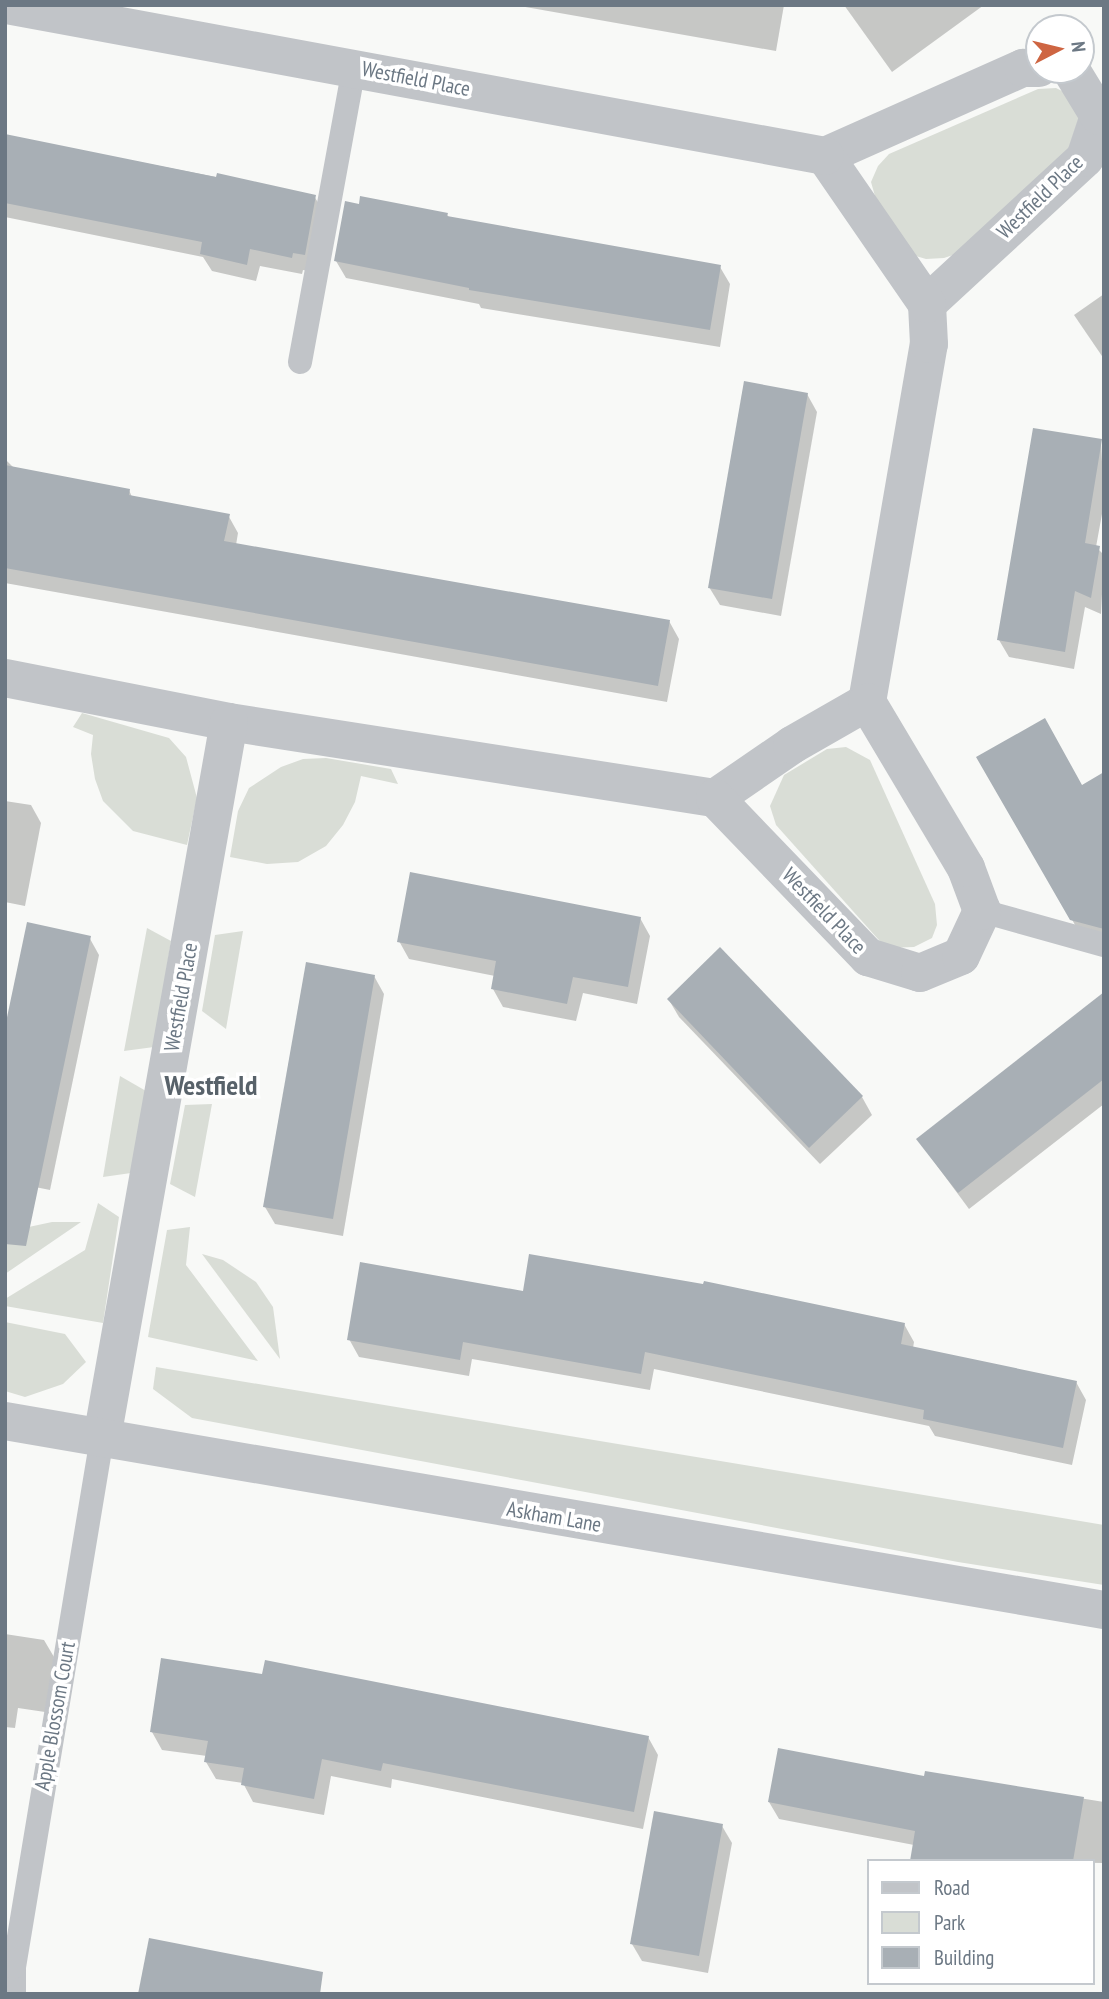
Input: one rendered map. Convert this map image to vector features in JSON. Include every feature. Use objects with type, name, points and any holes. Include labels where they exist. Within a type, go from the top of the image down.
[{"type":"street","name":"Westfield Place","points":[[7,5],[825,156]]},
{"type":"street","points":[[982,911],[966,868],[867,702],[929,344],[927,304],[825,156],[1025,68]]},
{"type":"street","name":"Westfield Place","points":[[927,304],[1085,158],[1099,116],[1080,84]]},
{"type":"street","points":[[5,678],[229,722],[715,799],[792,745],[867,702]]},
{"type":"street","name":"Westfield Place","points":[[102,1438],[229,722]]},
{"type":"street","name":"Westfield Place","points":[[715,799],[868,957],[920,973],[961,956],[982,911]]},
{"type":"street","name":"Askham Lane","points":[[5,1421],[1104,1610]]},
{"type":"lane","points":[[300,362],[354,68]]},
{"type":"lane","points":[[982,911],[1104,944]]},
{"type":"lane","name":"Apple Blossom Court","points":[[14,1994],[20,1926],[102,1438]]},
{"type":"green space","points":[[1056,88],[1064,92],[1079,116],[1073,146],[962,252],[944,258],[926,259],[909,254],[877,203],[871,182],[878,166],[889,154],[1038,89]]},
{"type":"green space","points":[[82,713],[169,738],[186,757],[197,798],[187,845],[133,831],[103,801],[95,779],[91,754],[93,735],[73,727]]},
{"type":"green space","points":[[846,747],[870,760],[935,904],[937,925],[932,938],[914,947],[886,948],[776,825],[770,806],[784,775],[827,749]]},
{"type":"green space","points":[[326,758],[391,769],[398,784],[361,776],[355,802],[343,825],[326,846],[298,862],[267,864],[230,857],[238,811],[249,788],[281,767],[303,759]]},
{"type":"green space","points":[[147,928],[171,941],[154,1047],[124,1051]]},
{"type":"green space","points":[[243,931],[226,1029],[202,1011],[215,935]]},
{"type":"green space","points":[[120,1076],[146,1091],[131,1173],[103,1177]]},
{"type":"green space","points":[[212,1104],[195,1197],[170,1184],[185,1105]]},
{"type":"green space","points":[[98,1203],[119,1217],[103,1323],[5,1306],[5,1299],[85,1250]]},
{"type":"green space","points":[[52,1222],[81,1222],[5,1274],[5,1241],[24,1228]]},
{"type":"green space","points":[[190,1227],[186,1265],[258,1361],[148,1337],[167,1230]]},
{"type":"green space","points":[[202,1254],[223,1260],[256,1282],[273,1307],[280,1359]]},
{"type":"green space","points":[[5,1322],[65,1334],[86,1362],[63,1384],[25,1397],[5,1391]]},
{"type":"green space","points":[[156,1367],[1104,1525],[1104,1585],[958,1562],[192,1418],[153,1389]]},
{"type":"building","points":[[5,134],[216,177],[217,173],[316,195],[305,255],[293,253],[292,258],[250,249],[247,265],[200,254],[202,242],[5,203]]},
{"type":"building","points":[[360,196],[448,213],[447,216],[721,265],[710,330],[469,290],[334,261],[345,201],[359,204]]},
{"type":"building","points":[[744,381],[808,393],[772,599],[708,588]]},
{"type":"building","points":[[1033,428],[1102,439],[1085,543],[1100,546],[1091,598],[1075,591],[1065,652],[997,640]]},
{"type":"building","points":[[5,465],[130,489],[129,495],[230,514],[224,541],[670,620],[658,686],[5,568]]},
{"type":"building","points":[[1045,718],[1082,785],[1104,772],[1104,929],[1070,920],[976,757]]},
{"type":"building","points":[[410,872],[641,917],[628,987],[573,977],[567,1004],[491,989],[496,961],[397,942]]},
{"type":"building","points":[[27,922],[91,936],[26,1246],[5,1244],[5,1027]]},
{"type":"building","points":[[720,947],[863,1096],[809,1148],[667,999]]},
{"type":"building","points":[[306,962],[375,975],[333,1219],[263,1207]]},
{"type":"building","points":[[1104,992],[1104,1079],[958,1193],[916,1139]]},
{"type":"building","points":[[529,1254],[703,1284],[704,1281],[905,1323],[901,1344],[1077,1381],[1063,1448],[923,1419],[924,1410],[645,1352],[641,1374],[463,1342],[460,1360],[347,1340],[360,1262],[523,1291]]},
{"type":"building","points":[[161,1658],[262,1674],[265,1660],[649,1736],[634,1812],[383,1763],[381,1771],[322,1759],[314,1799],[241,1785],[244,1768],[204,1762],[208,1741],[150,1732]]},
{"type":"building","points":[[778,1748],[924,1776],[925,1771],[1084,1797],[1073,1859],[910,1859],[915,1831],[768,1802]]},
{"type":"building","points":[[654,1811],[723,1824],[699,1956],[630,1944]]},
{"type":"building","points":[[149,1938],[323,1972],[320,1994],[138,1994]]},
{"type":"district","name":"Westfield","points":[[211,1085]]}]
